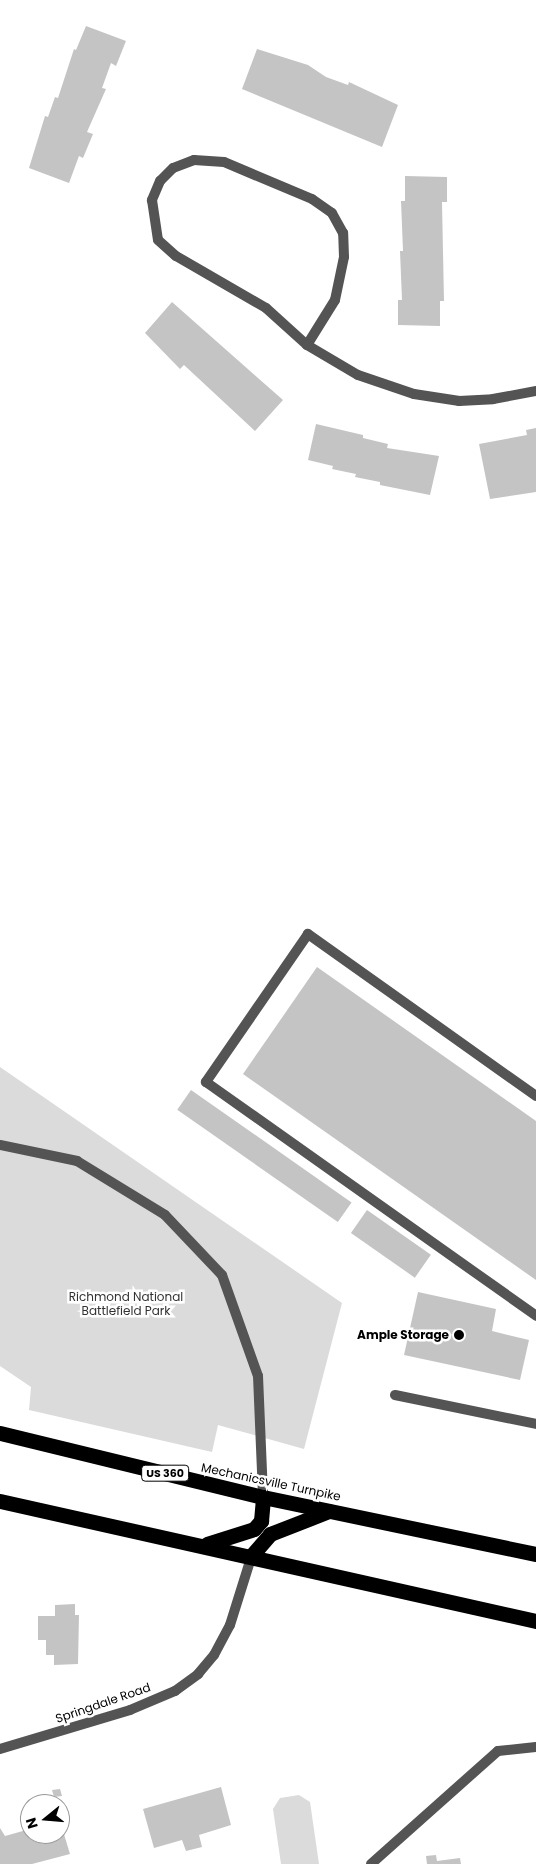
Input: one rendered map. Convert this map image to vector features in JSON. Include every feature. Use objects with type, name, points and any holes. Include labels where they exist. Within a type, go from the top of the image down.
[{"type":"highway","name":"Mechanicsville Turnpike","points":[[0,1434],[263,1497],[536,1554]]},
{"type":"highway","points":[[206,1545],[254,1529],[261,1522],[263,1497]]},
{"type":"highway","points":[[0,1501],[252,1555],[343,1579],[536,1621]]},
{"type":"highway","points":[[252,1555],[270,1534],[331,1510]]},
{"type":"street","points":[[306,344],[335,300],[344,257],[343,233],[332,214],[312,199],[224,162],[194,160],[173,168],[160,181],[152,200],[158,240],[176,256],[266,308],[306,344],[358,375],[414,394],[459,401],[493,399],[536,391]]},
{"type":"street","points":[[536,1096],[308,934],[206,1082],[536,1316]]},
{"type":"street","points":[[0,1145],[77,1161],[165,1215],[222,1275],[258,1376],[263,1497]]},
{"type":"street","points":[[395,1395],[536,1424]]},
{"type":"street","name":"Springdale Road","points":[[0,1749],[130,1710],[175,1691],[198,1674],[214,1655],[230,1625],[252,1555]]},
{"type":"street","points":[[371,1864],[498,1751],[536,1747]]},
{"type":"green space","name":"Richmond National Battlefield Park","points":[[0,1067],[342,1303],[304,1449],[218,1425],[212,1452],[29,1410],[31,1387],[0,1366]]},
{"type":"green space","points":[[299,1795],[310,1802],[319,1864],[281,1864],[273,1809],[280,1798]]},
{"type":"building","points":[[86,26],[126,41],[116,66],[111,63],[102,88],[106,89],[87,132],[93,134],[83,158],[79,156],[69,183],[29,168],[45,116],[48,117],[55,97],[58,98],[74,49],[76,50]]},
{"type":"building","points":[[257,49],[308,65],[326,77],[348,85],[349,82],[398,105],[382,147],[242,89]]},
{"type":"building","points":[[405,176],[447,177],[447,202],[442,202],[444,301],[440,301],[440,326],[398,325],[398,300],[402,300],[400,251],[403,251],[401,201],[405,201]]},
{"type":"building","points":[[172,302],[283,400],[255,431],[184,365],[180,369],[145,333]]},
{"type":"building","points":[[316,424],[363,435],[363,438],[388,444],[387,448],[439,456],[430,495],[380,485],[380,482],[355,477],[356,474],[332,469],[333,466],[308,460]]},
{"type":"building","points":[[536,428],[536,492],[490,499],[479,444],[527,435],[526,430]]},
{"type":"building","points":[[317,967],[536,1121],[536,1280],[243,1074]]},
{"type":"building","points":[[191,1090],[352,1202],[338,1222],[177,1110]]},
{"type":"building","points":[[367,1210],[431,1255],[415,1278],[351,1233]]},
{"type":"building","name":"Ample Storage","points":[[418,1292],[496,1309],[492,1331],[529,1340],[520,1380],[404,1355]]},
{"type":"building","points":[[75,1604],[75,1615],[79,1615],[78,1664],[54,1665],[54,1655],[46,1655],[46,1640],[38,1640],[38,1616],[55,1616],[55,1605]]},
{"type":"building","points":[[221,1787],[231,1825],[199,1835],[202,1847],[186,1851],[182,1840],[154,1848],[143,1809]]},
{"type":"building","points":[[60,1789],[61,1794],[53,1794],[52,1790]]},
{"type":"building","points":[[0,1828],[5,1836],[20,1832],[20,1844],[67,1844],[70,1854],[32,1864],[0,1864]]},
{"type":"building","points":[[436,1855],[437,1861],[460,1858],[461,1864],[427,1864],[426,1856]]},
{"type":"place","name":"Ample Storage","points":[[459,1335]]}]
